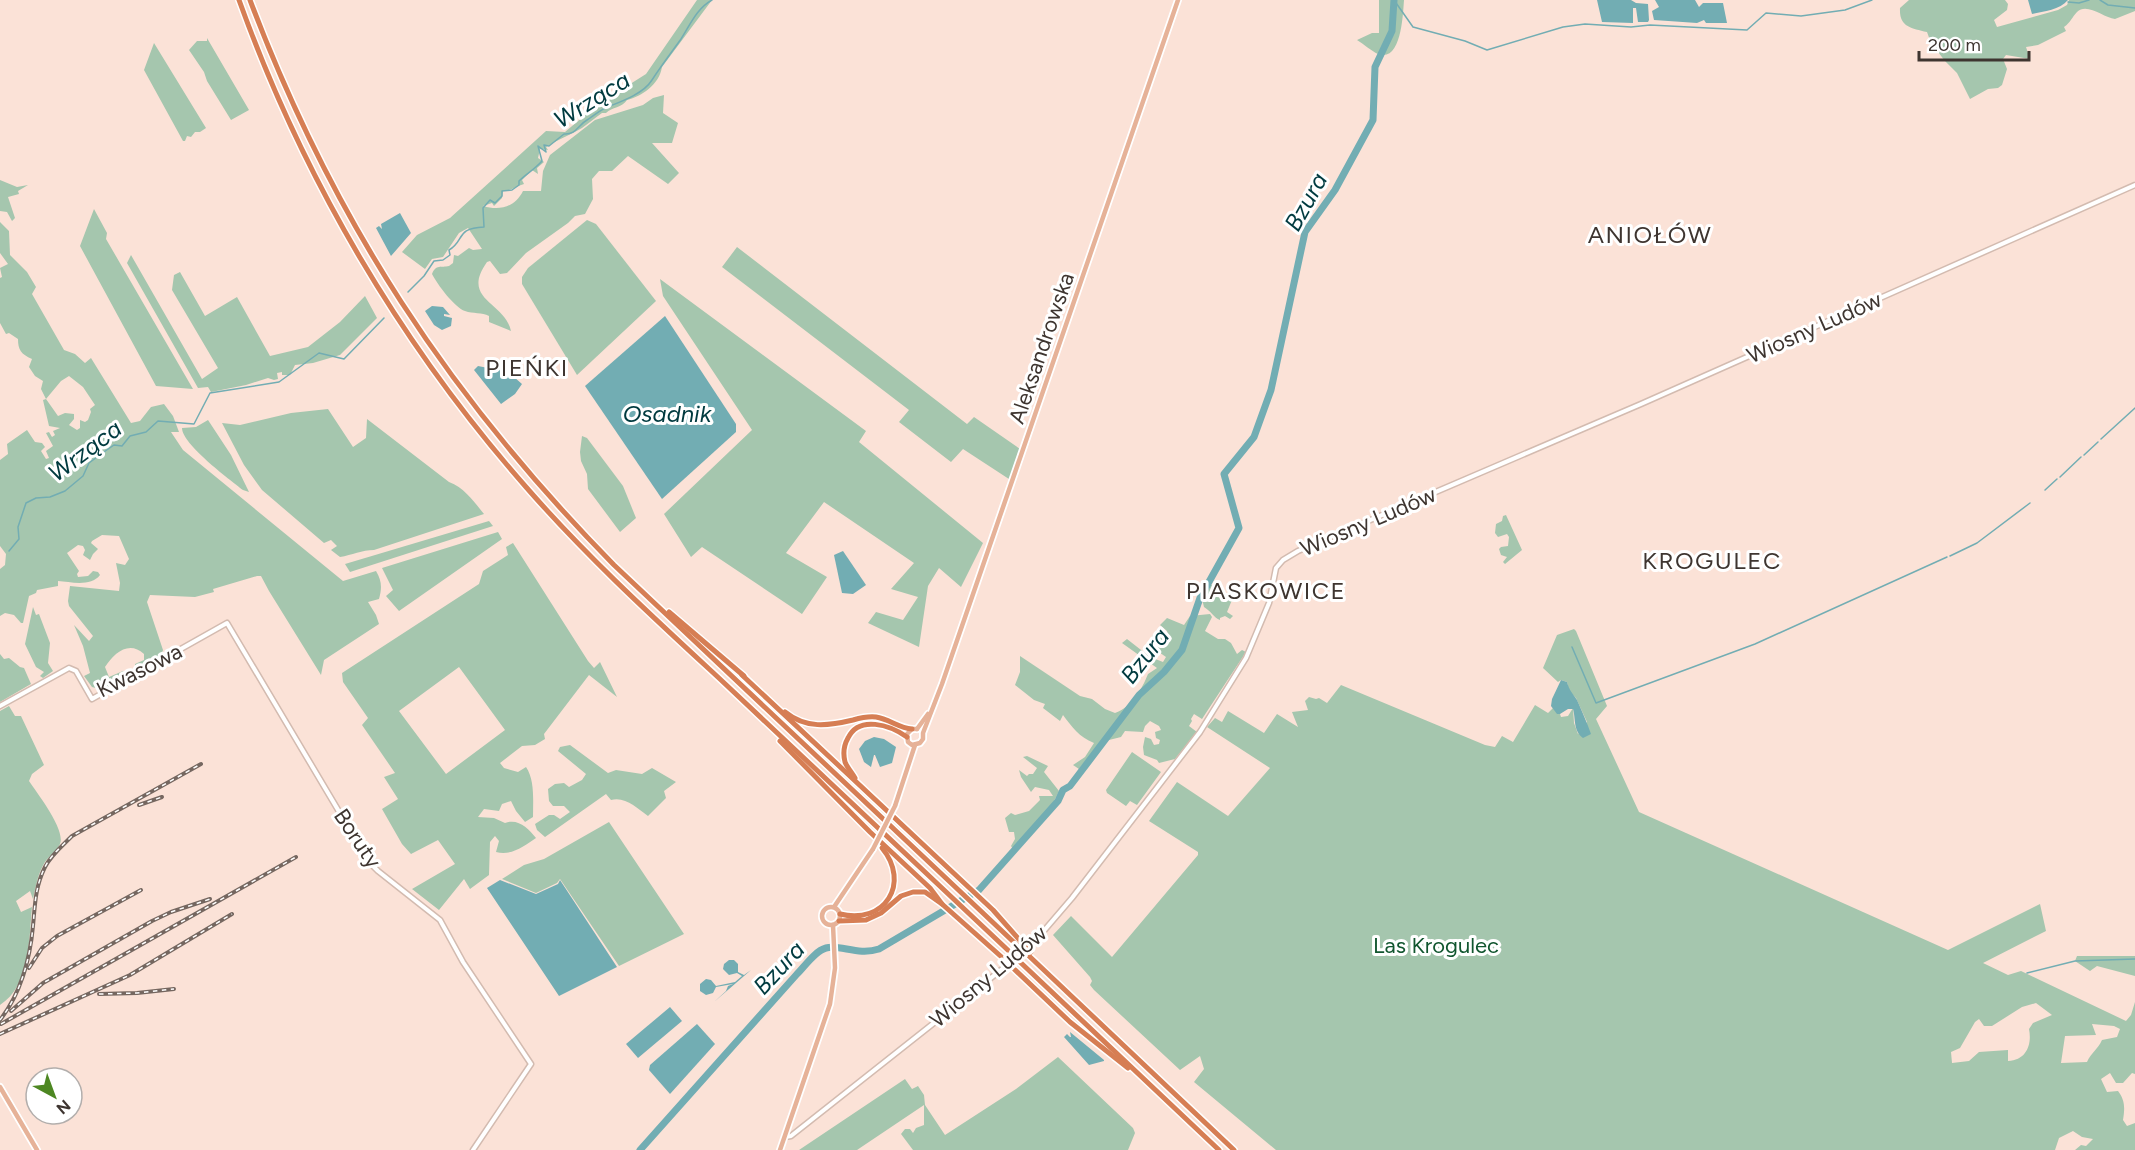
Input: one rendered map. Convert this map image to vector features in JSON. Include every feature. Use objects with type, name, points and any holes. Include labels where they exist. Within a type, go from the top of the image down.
[{"type":"highway","points":[[239,0],[284,109],[333,210],[387,300],[439,377],[498,454],[566,531],[622,588],[1219,1150]]},
{"type":"highway","points":[[250,0],[287,90],[328,176],[381,272],[426,341],[475,409],[530,476],[639,590],[961,892],[1022,946]]},
{"type":"highway","points":[[639,590],[788,714],[806,724],[829,725],[875,717],[904,728],[915,729]]},
{"type":"highway","points":[[742,675],[969,887],[1051,976],[1234,1150]]},
{"type":"highway","points":[[757,715],[801,763],[930,888],[942,904]]},
{"type":"highway","points":[[858,782],[845,763],[844,751],[850,734],[860,726],[877,724],[888,726],[907,736]]},
{"type":"highway","points":[[840,917],[858,916],[874,911],[885,903],[892,890],[895,873],[891,861],[870,832]]},
{"type":"highway","points":[[840,917],[861,921],[881,913],[901,896],[913,892],[925,892],[942,904],[1005,960],[1070,1022],[1151,1085]]},
{"type":"main road","name":"Aleksandrowska","points":[[912,744],[922,741],[922,734],[1178,0]]},
{"type":"main road","name":"Aleksandrowska","points":[[907,736],[933,706]]},
{"type":"main road","points":[[915,729],[922,734]]},
{"type":"main road","points":[[833,925],[827,924],[822,917],[825,909],[834,907],[873,849],[895,806],[912,744],[907,736]]},
{"type":"main road","points":[[780,1150],[828,1012],[835,961],[833,925],[840,917],[834,907]]},
{"type":"main road","points":[[0,1087],[37,1150]]},
{"type":"street","name":"Wiosny Ludów","points":[[785,1137],[791,1136],[1029,947],[1062,911],[1205,724],[1246,658],[1269,603],[1275,570],[1283,560],[1298,551],[1641,404],[2135,185]]},
{"type":"street","name":"Kwasowa","points":[[0,706],[70,668],[77,672],[92,699],[227,623]]},
{"type":"street","name":"Boruty","points":[[227,623],[369,862],[440,920],[463,962],[531,1064],[473,1150]]},
{"type":"green space","points":[[697,0],[712,0],[662,67],[657,79],[649,89],[620,106],[602,113],[582,128],[546,147],[548,150],[540,149],[538,158],[544,162],[537,168],[538,174],[532,170],[522,180],[524,184],[503,191],[502,198],[494,206],[492,203],[483,206],[501,208],[516,201],[523,191],[541,191],[543,171],[550,155],[595,120],[643,105],[653,98],[664,95],[663,113],[678,123],[672,143],[652,143],[679,173],[668,184],[628,156],[612,171],[599,171],[592,179],[593,199],[585,214],[575,216],[526,253],[507,273],[500,274],[490,261],[487,262],[480,275],[481,293],[501,313],[511,331],[489,322],[489,316],[461,309],[447,295],[432,274],[437,268],[453,263],[454,255],[458,256],[469,248],[482,249],[468,228],[459,233],[443,257],[432,259],[425,269],[402,252],[417,235],[450,218],[546,131],[565,132],[597,105],[646,74]]},
{"type":"green space","points":[[1379,0],[1404,0],[1400,35],[1397,44],[1386,55],[1375,53],[1357,40],[1372,33],[1379,33]]},
{"type":"green space","points":[[1909,0],[2005,0],[2008,4],[2007,10],[1994,20],[1997,27],[2058,10],[2067,5],[2069,0],[2135,0],[2135,11],[2115,19],[2091,10],[2081,9],[2064,27],[2066,31],[2038,45],[2026,47],[2030,59],[2006,55],[2003,59],[2007,69],[2002,85],[1988,89],[1970,99],[1957,73],[1931,43],[1927,32],[1911,28],[1904,23],[1900,8]]},
{"type":"green space","points":[[207,38],[249,110],[231,120],[189,50],[197,41],[207,41]]},
{"type":"green space","points":[[154,43],[206,128],[195,132],[191,137],[187,136],[185,141],[144,70]]},
{"type":"green space","points":[[0,180],[17,187],[28,185],[18,191],[19,194],[8,197],[15,218],[12,221],[7,212],[0,211]]},
{"type":"green space","points":[[94,209],[107,233],[106,239],[193,389],[156,386],[80,246]]},
{"type":"green space","name":"Osadnik","points":[[587,220],[596,224],[656,301],[577,375],[522,284],[522,277],[528,268]]},
{"type":"green space","points":[[0,222],[9,231],[10,255],[27,272],[36,287],[32,294],[64,350],[75,354],[85,363],[91,358],[131,423],[140,421],[151,407],[164,404],[173,416],[179,432],[171,432],[183,450],[343,581],[376,571],[381,585],[379,599],[368,602],[379,624],[324,660],[321,675],[261,576],[213,589],[214,592],[195,597],[150,595],[147,602],[163,650],[161,657],[135,671],[135,664],[144,660],[144,654],[133,648],[122,650],[105,667],[109,677],[123,671],[128,676],[103,690],[92,687],[84,676],[90,673],[83,646],[74,625],[89,641],[93,636],[69,606],[68,601],[70,586],[119,591],[120,583],[116,563],[125,565],[129,559],[119,536],[102,535],[91,543],[98,549],[90,560],[83,555],[85,550],[83,546],[78,545],[67,553],[79,571],[78,577],[88,576],[93,571],[100,575],[96,579],[80,583],[58,581],[58,586],[37,590],[29,596],[23,623],[14,615],[5,613],[0,616],[0,569],[5,565],[6,554],[0,546],[0,460],[8,454],[7,444],[27,430],[35,442],[42,443],[45,447],[41,451],[46,459],[49,458],[46,451],[53,446],[46,433],[49,432],[52,437],[55,435],[53,431],[60,428],[49,426],[43,400],[46,399],[41,389],[43,381],[35,376],[29,367],[32,359],[20,349],[18,339],[9,333],[6,334],[0,323],[0,278],[2,277],[0,268],[8,264],[0,253]],"holes":[[[69,376],[83,387],[95,405],[90,409],[88,420],[85,422],[80,420],[80,428],[77,430],[69,425],[74,419],[74,414],[65,413],[58,416],[46,399],[61,381]]]},
{"type":"green space","points":[[737,247],[967,424],[974,417],[1023,451],[1012,481],[963,449],[951,462],[899,422],[909,410],[722,267]]},
{"type":"green space","points":[[131,255],[202,379],[218,368],[172,290],[174,275],[180,272],[205,316],[237,297],[270,356],[308,347],[340,322],[365,296],[377,318],[340,355],[313,363],[295,365],[290,375],[277,373],[278,379],[268,378],[211,392],[208,387],[198,388],[127,263]]},
{"type":"green space","points":[[660,279],[866,431],[859,442],[983,543],[961,587],[939,568],[928,586],[919,647],[868,623],[876,612],[903,620],[918,597],[891,589],[914,563],[824,502],[786,553],[827,577],[802,614],[702,547],[691,557],[664,514],[752,430],[663,296]]},
{"type":"green space","points":[[328,409],[353,447],[366,438],[367,419],[464,492],[484,514],[374,550],[340,557],[331,550],[337,546],[331,540],[324,543],[262,490],[244,465],[222,423],[240,425],[291,413]]},
{"type":"green space","points":[[208,420],[231,455],[249,492],[243,490],[207,461],[184,435],[182,428],[196,427]]},
{"type":"green space","points":[[582,436],[587,438],[623,486],[636,518],[620,532],[588,489],[587,474],[581,461]]},
{"type":"green space","points":[[1506,515],[1522,550],[1505,564],[1503,562],[1507,557],[1501,555],[1499,549],[1508,546],[1509,537],[1507,534],[1498,537],[1495,533],[1496,524]]},
{"type":"green space","points":[[489,521],[493,526],[350,572],[345,564]]},
{"type":"green space","points":[[498,532],[502,539],[399,611],[386,596],[393,590],[382,568]]},
{"type":"green space","points":[[513,543],[588,661],[594,668],[600,662],[617,697],[589,675],[544,734],[545,739],[535,745],[522,746],[500,763],[504,768],[518,772],[526,767],[532,784],[533,817],[525,822],[511,801],[502,804],[499,811],[484,809],[478,817],[494,818],[505,823],[518,823],[536,838],[517,849],[502,853],[496,852],[499,841],[495,836],[490,842],[489,875],[470,889],[464,879],[439,910],[412,889],[455,864],[438,840],[411,854],[402,844],[382,809],[398,799],[384,777],[395,773],[362,725],[368,718],[343,682],[342,673],[479,584],[483,571],[508,555],[506,547]],"holes":[[[459,667],[505,730],[446,774],[399,711]]]},
{"type":"green space","points":[[1210,585],[1214,585],[1212,592],[1217,597],[1232,600],[1227,612],[1233,616],[1230,619],[1225,616],[1220,620],[1204,607],[1202,599]]},
{"type":"green space","points":[[33,607],[36,615],[39,614],[50,643],[48,663],[53,671],[43,678],[40,676],[44,672],[36,667],[25,644]]},
{"type":"green space","points":[[1210,614],[1212,617],[1205,631],[1218,639],[1225,639],[1231,643],[1237,654],[1242,650],[1246,652],[1202,719],[1194,714],[1189,726],[1197,732],[1175,759],[1159,763],[1144,755],[1145,737],[1151,739],[1154,745],[1159,744],[1160,740],[1156,738],[1155,732],[1161,730],[1159,726],[1150,721],[1143,732],[1125,731],[1121,737],[1109,740],[1107,734],[1079,769],[1073,765],[1085,757],[1094,743],[1080,735],[1063,715],[1060,721],[1043,708],[1045,704],[1034,700],[1015,685],[1020,672],[1020,656],[1080,696],[1092,699],[1115,713],[1131,702],[1148,674],[1157,668],[1122,643],[1127,639],[1150,657],[1163,662],[1166,657],[1153,648],[1150,641],[1153,635],[1159,638],[1168,636],[1167,631],[1160,625],[1167,618],[1184,625],[1190,616]]},
{"type":"green space","name":"Las Krogulec","points":[[1574,629],[1576,631],[1607,706],[1596,719],[1639,812],[1948,950],[2040,904],[2046,931],[1983,963],[2008,975],[2021,971],[2126,1021],[2131,1015],[2135,1002],[2135,1074],[2132,1073],[2123,1083],[2116,1083],[2110,1073],[2101,1079],[2107,1092],[2118,1091],[2120,1094],[2124,1104],[2123,1120],[2127,1126],[2135,1123],[2135,1150],[2075,1150],[2081,1145],[2086,1146],[2093,1139],[2082,1137],[2073,1131],[2059,1138],[2055,1150],[1276,1150],[1194,1082],[1204,1069],[1200,1056],[1180,1070],[1094,990],[1090,985],[1092,981],[1090,977],[1053,935],[1071,916],[1112,957],[1198,855],[1198,852],[1149,821],[1177,782],[1228,816],[1270,768],[1207,727],[1215,718],[1222,722],[1228,711],[1264,733],[1277,714],[1298,727],[1292,712],[1308,710],[1305,701],[1309,697],[1319,698],[1327,703],[1341,685],[1485,745],[1495,747],[1502,736],[1513,742],[1535,705],[1548,713],[1553,708],[1561,717],[1568,716],[1573,708],[1574,723],[1578,734],[1587,722],[1576,698],[1569,691],[1567,682],[1561,680],[1558,682],[1543,668],[1557,635]],"holes":[[[2036,1003],[2052,1015],[2033,1023],[2029,1029],[2029,1045],[2020,1058],[2008,1061],[2008,1050],[1979,1052],[1969,1061],[1952,1063],[1951,1052],[1960,1048],[1979,1019],[1984,1026],[1992,1026],[2022,1007]],[[2092,1024],[2114,1026],[2120,1029],[2117,1037],[2102,1040],[2087,1062],[2061,1063],[2065,1036],[2096,1035]]]},
{"type":"green space","points":[[0,654],[4,659],[9,658],[24,668],[31,684],[0,702]]},
{"type":"green space","points":[[9,706],[15,716],[21,716],[44,765],[32,774],[29,781],[50,812],[61,838],[59,847],[45,862],[33,899],[30,891],[16,901],[21,912],[32,907],[26,961],[17,986],[10,997],[0,1005],[0,711]]},
{"type":"green space","points":[[570,745],[608,773],[616,770],[642,774],[652,768],[676,782],[664,791],[666,798],[648,816],[631,804],[616,799],[611,800],[606,794],[545,837],[537,830],[535,824],[549,815],[560,819],[570,812],[564,806],[553,806],[549,801],[548,789],[555,784],[564,783],[569,787],[582,780],[586,774],[558,751],[560,747]]},
{"type":"green space","points":[[1132,752],[1161,772],[1137,805],[1130,801],[1126,806],[1106,790]]},
{"type":"green space","points":[[1027,756],[1048,766],[1044,772],[1059,791],[1052,805],[1013,849],[1011,846],[1015,839],[1014,832],[1009,832],[1005,818],[1011,813],[1015,815],[1029,811],[1040,800],[1039,796],[1053,796],[1049,790],[1035,787],[1031,792],[1021,777],[1019,770],[1027,776],[1033,774],[1037,768],[1023,757]]},
{"type":"green space","points":[[609,822],[684,934],[619,966],[560,879],[557,883],[536,893],[502,879],[524,865],[544,859]]},
{"type":"green space","points":[[2077,956],[2135,956],[2135,976],[2097,966],[2090,971],[2075,961]]},
{"type":"green space","points":[[1058,1057],[1133,1128],[1135,1133],[1128,1150],[913,1150],[901,1134],[905,1129],[910,1129],[913,1133],[916,1128],[924,1125],[924,1105],[857,1150],[799,1150],[905,1079],[912,1089],[918,1086],[924,1095],[925,1105],[945,1135],[1016,1089]]},
{"type":"water","points":[[1597,0],[1631,0],[1648,4],[1649,20],[1638,22],[1636,8],[1633,8],[1633,23],[1602,22]]},
{"type":"water","points":[[1655,0],[1695,0],[1699,7],[1703,3],[1723,3],[1727,23],[1706,23],[1704,20],[1697,23],[1654,20],[1652,11],[1659,7]]},
{"type":"water","points":[[2028,0],[2068,0],[2056,8],[2032,14]]},
{"type":"water","points":[[400,213],[411,233],[391,256],[376,228],[379,226],[382,229],[381,224]]},
{"type":"water","points":[[432,306],[443,307],[450,315],[444,314],[444,316],[452,318],[451,326],[442,330],[434,325],[425,311]]},
{"type":"water","name":"Osadnik","points":[[665,316],[736,424],[736,432],[662,499],[585,386]]},
{"type":"water","points":[[478,366],[488,368],[489,366],[507,371],[522,384],[515,394],[501,404],[474,370]]},
{"type":"water","points":[[843,551],[866,585],[853,594],[842,593],[834,555]]},
{"type":"water","points":[[1561,680],[1567,682],[1577,700],[1591,734],[1583,738],[1576,728],[1573,709],[1557,714],[1551,706]]},
{"type":"water","points":[[874,737],[884,739],[896,747],[892,763],[880,767],[875,755],[871,767],[864,762],[859,749],[865,741]]},
{"type":"water","points":[[500,880],[536,894],[558,884],[560,880],[617,967],[559,996],[487,888]]},
{"type":"water","points":[[729,960],[734,960],[738,964],[738,972],[744,975],[751,970],[714,1002],[728,986],[733,984],[716,987],[713,993],[706,995],[700,991],[700,984],[706,979],[711,980],[716,986],[735,982],[742,976],[737,973],[729,975],[723,969],[724,964]]},
{"type":"water","points":[[670,1007],[682,1021],[638,1058],[626,1044]]},
{"type":"water","points":[[697,1024],[715,1044],[670,1094],[649,1070],[650,1065]]},
{"type":"water","points":[[1070,1032],[1104,1061],[1089,1065],[1064,1037],[1067,1034],[1071,1037]]},
{"type":"waterway","name":"Wrząca","points":[[408,292],[424,276],[434,261],[443,260],[450,255],[449,250],[464,232],[484,227],[483,208],[490,200],[495,203],[502,196],[502,191],[512,190],[519,185],[519,181],[542,161],[538,146],[546,152],[544,145],[549,146],[564,134],[574,131],[601,110],[644,89],[698,12],[712,0]]},
{"type":"waterway","points":[[1394,0],[1413,27],[1465,41],[1487,50],[1563,27],[1585,24],[1747,30],[1766,13],[1801,16],[1845,10],[1872,0]]},
{"type":"waterway","name":"Bzura","points":[[640,1150],[818,952],[831,947],[857,951],[879,949],[979,890],[1058,801],[1063,790],[1070,786],[1139,695],[1164,672],[1182,650],[1200,598],[1239,528],[1224,474],[1254,437],[1271,390],[1305,232],[1335,190],[1373,120],[1375,67],[1392,31],[1394,0]]},
{"type":"waterway","points":[[2068,2],[2079,3],[2089,0]]},
{"type":"waterway","points":[[2100,0],[2108,5],[2135,8]]},
{"type":"waterway","name":"Wrząca","points":[[9,551],[19,539],[18,527],[26,503],[36,498],[50,497],[65,491],[83,476],[89,463],[114,445],[122,446],[130,436],[146,432],[158,421],[194,424],[210,393],[279,382],[319,353],[344,359],[384,318]]},
{"type":"waterway","points":[[2101,439],[2135,408]]},
{"type":"waterway","points":[[2084,455],[2098,442]]},
{"type":"waterway","points":[[2060,477],[2081,457]]},
{"type":"waterway","points":[[2045,490],[2057,479]]},
{"type":"waterway","points":[[1950,556],[1977,543],[2030,503]]},
{"type":"waterway","points":[[1572,647],[1596,703],[1755,644],[1947,557]]},
{"type":"waterway","points":[[2027,973],[2075,961],[2135,959]]},
{"type":"railway","points":[[0,1020],[14,999],[27,963],[37,889],[50,858],[72,836],[201,764]]},
{"type":"railway","points":[[139,805],[162,797]]},
{"type":"railway","points":[[1,1024],[296,857]]},
{"type":"railway","points":[[29,968],[42,948],[57,936],[141,890]]},
{"type":"railway","points":[[11,1011],[43,983],[152,921],[210,899]]},
{"type":"railway","points":[[0,1034],[130,975],[232,914]]},
{"type":"railway","points":[[99,994],[174,989]]},
{"type":"district","name":"ANIOŁÓW","points":[[1650,235]]},
{"type":"district","name":"PIEŃKI","points":[[527,368]]},
{"type":"district","name":"KROGULEC","points":[[1712,561]]},
{"type":"district","name":"PIASKOWICE","points":[[1266,591]]}]
